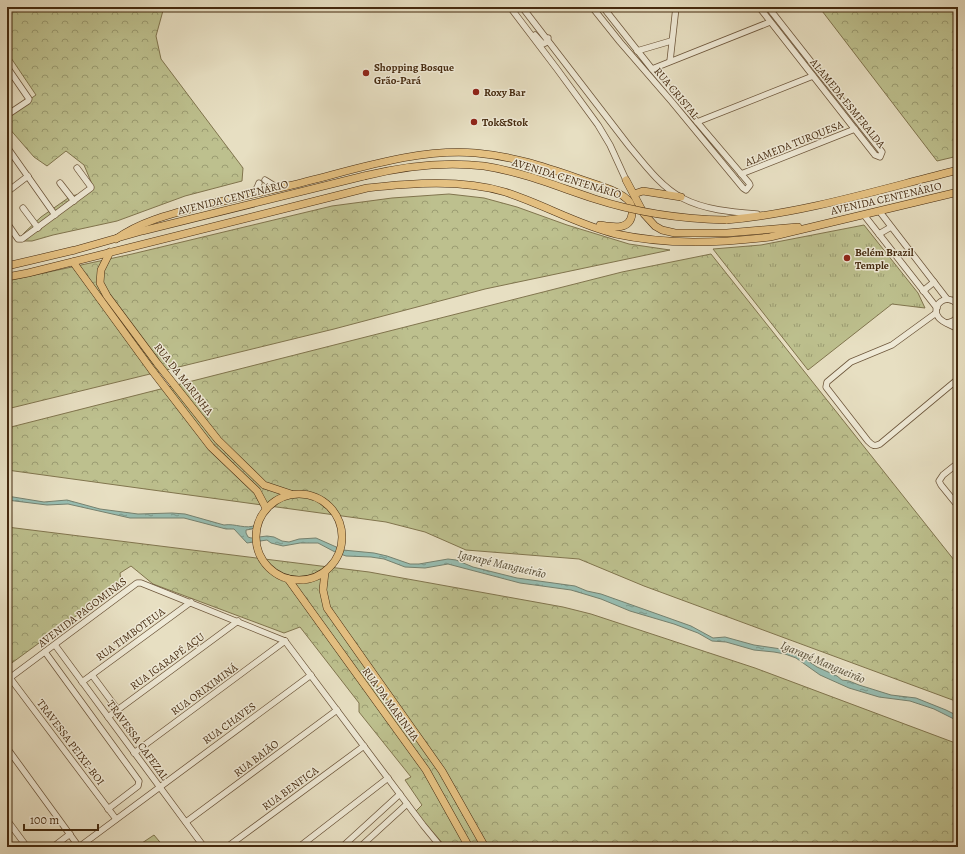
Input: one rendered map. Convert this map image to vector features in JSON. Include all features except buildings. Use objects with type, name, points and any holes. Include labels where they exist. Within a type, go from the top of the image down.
[{"type":"main road","points":[[116,239],[126,231],[153,220],[252,194],[371,164],[448,152],[475,153],[515,158],[530,162],[608,189],[620,194],[630,203],[632,214],[627,224],[623,226],[609,226],[574,220]]},
{"type":"main road","name":"AVENIDA CENTENÁRIO","points":[[7,266],[75,250],[142,230],[398,168],[443,164],[484,166],[525,175],[594,199],[630,209],[664,216],[726,220],[769,216],[821,206],[958,170]]},
{"type":"main road","points":[[608,189],[620,189],[626,185],[626,180]]},
{"type":"main road","points":[[626,180],[634,194],[643,191],[681,197]]},
{"type":"main road","name":"AVENIDA CENTENÁRIO","points":[[7,277],[367,188],[398,184],[426,183],[473,185],[489,188],[521,198],[574,220],[615,233],[663,241],[685,242],[740,240],[770,237],[880,212],[958,192]]},
{"type":"main road","name":"AVENIDA CENTENÁRIO","points":[[634,194],[644,214],[655,226],[662,230],[675,233],[727,233],[820,225]]},
{"type":"main road","name":"RUA DA MARINHA","points":[[110,252],[100,270],[100,283],[107,296],[143,345],[218,440],[264,485],[291,494]]},
{"type":"main road","name":"RUA DA MARINHA","points":[[72,262],[211,447],[257,491],[266,508]]},
{"type":"main road","points":[[291,494],[310,494],[319,498],[335,512],[342,528],[343,538],[338,557],[325,572],[317,577],[307,580],[288,579],[271,570],[259,554],[256,545],[256,535],[259,521],[266,508],[277,499],[291,494]]},
{"type":"main road","name":"RUA DA MARINHA","points":[[325,572],[323,590],[327,608],[442,771],[485,847]]},
{"type":"main road","name":"RUA DA MARINHA","points":[[288,579],[426,770],[469,847]]},
{"type":"street","points":[[510,7],[598,125],[610,145],[626,180]]},
{"type":"street","name":"RUA CRISTAL","points":[[592,7],[743,188],[748,188],[750,184],[637,51],[603,7]]},
{"type":"street","points":[[670,61],[671,41],[676,7]]},
{"type":"street","name":"ALAMEDA ESMERALDA","points":[[759,7],[876,156],[881,156],[882,152],[768,7]]},
{"type":"street","points":[[524,8],[647,167],[667,186],[681,197],[708,208],[721,211],[769,216]]},
{"type":"street","points":[[652,69],[770,22]]},
{"type":"street","points":[[531,34],[536,35],[543,44],[547,42],[548,38]]},
{"type":"street","points":[[620,42],[627,38]]},
{"type":"street","points":[[637,51],[671,41]]},
{"type":"street","points":[[793,50],[800,47]]},
{"type":"street","points":[[7,66],[29,99],[7,115]]},
{"type":"street","points":[[697,122],[813,76]]},
{"type":"street","points":[[672,102],[678,99]]},
{"type":"street","points":[[834,104],[841,100]]},
{"type":"street","name":"ALAMEDA TURQUESA","points":[[741,174],[854,129]]},
{"type":"street","points":[[8,150],[55,215]]},
{"type":"street","points":[[715,154],[720,150]]},
{"type":"street","points":[[7,223],[20,240],[91,188],[77,168]]},
{"type":"street","points":[[8,188],[28,176]]},
{"type":"street","points":[[265,180],[278,188]]},
{"type":"street","points":[[60,183],[74,201]]},
{"type":"street","points":[[252,194],[257,188],[258,183]]},
{"type":"street","points":[[23,208],[38,228]]},
{"type":"street","points":[[880,212],[934,282],[953,302]]},
{"type":"street","points":[[864,215],[923,291],[936,311],[939,319],[958,329]]},
{"type":"street","points":[[879,234],[891,227]]},
{"type":"street","points":[[923,291],[934,282]]},
{"type":"street","points":[[953,302],[958,295]]},
{"type":"street","points":[[953,302],[942,301],[936,311],[892,345],[851,362],[827,382],[826,387],[868,441],[875,446],[880,444],[958,379]]},
{"type":"street","points":[[947,323],[958,317]]},
{"type":"street","points":[[958,463],[943,475],[939,481],[958,506]]},
{"type":"street","name":"AVENIDA PAGOMINAS","points":[[9,679],[137,583],[145,584],[191,602],[285,641]]},
{"type":"street","name":"RUA TIMBOTEUA","points":[[82,682],[191,602]]},
{"type":"street","name":"RUA IGARAPÉ AÇU","points":[[108,717],[238,621]]},
{"type":"street","points":[[285,641],[441,847]]},
{"type":"street","name":"RUA ORIXIMINÁ","points":[[134,753],[285,641]]},
{"type":"street","name":"TRAVESSA CAFEZAL","points":[[55,645],[204,847]]},
{"type":"street","name":"TRAVESSA CAFEZAL","points":[[45,652],[140,783],[108,809]]},
{"type":"street","points":[[92,675],[118,710]]},
{"type":"street","name":"RUA CHAVES","points":[[79,847],[311,675]]},
{"type":"street","name":"TRAVESSA PEIXE-BOI","points":[[9,679],[116,819]]},
{"type":"street","name":"RUA BAIÃO","points":[[186,822],[337,710]]},
{"type":"street","name":"RUA BENFICA","points":[[227,847],[364,746]]},
{"type":"street","points":[[7,748],[79,847]]},
{"type":"street","points":[[299,847],[388,778]]},
{"type":"street","points":[[342,847],[400,794]]},
{"type":"street","points":[[360,847],[407,804]]},
{"type":"street","points":[[387,806],[391,809],[394,816]]},
{"type":"street","points":[[7,820],[27,847]]},
{"type":"street","points":[[53,847],[70,834]]},
{"type":"green space","points":[[9,7],[121,7],[126,11],[127,7],[164,7],[156,36],[161,59],[243,168],[242,181],[185,196],[117,221],[32,241],[20,241],[24,233],[41,217],[71,196],[81,194],[92,184],[84,165],[66,151],[47,166],[34,157],[8,127],[7,115],[36,95],[7,52],[7,9]]},
{"type":"green space","points":[[819,7],[958,7],[958,156],[937,161]]},
{"type":"green space","points":[[449,194],[484,198],[517,207],[567,225],[629,244],[670,250],[485,289],[334,329],[7,409],[7,281],[132,254],[332,206],[392,198]]},
{"type":"green space","points":[[864,225],[918,293],[925,308],[892,304],[808,370],[713,249],[761,245]]},
{"type":"green space","points":[[711,254],[958,565],[958,702],[644,586],[579,559],[466,550],[425,532],[386,522],[7,470],[7,428],[622,272]]},
{"type":"green space","points":[[7,527],[369,572],[563,607],[591,614],[755,668],[958,744],[958,847],[446,847],[415,812],[422,805],[405,780],[411,777],[359,712],[359,703],[300,627],[284,633],[153,584],[131,566],[120,573],[121,583],[9,665],[7,664]]},
{"type":"green space","points":[[154,835],[164,847],[136,847]]},
{"type":"water","points":[[7,496],[44,502],[67,500],[100,509],[138,514],[185,514],[224,525],[248,527],[256,525],[252,529],[246,530],[248,537],[267,536],[289,542],[299,539],[316,538],[343,550],[374,553],[410,564],[448,559],[456,560],[473,567],[517,578],[575,586],[691,626],[713,638],[725,637],[754,645],[788,650],[842,680],[891,695],[916,698],[958,716],[958,721],[934,709],[910,701],[879,697],[849,688],[820,675],[796,658],[785,654],[754,650],[726,642],[712,641],[698,633],[674,624],[630,611],[601,599],[571,590],[520,583],[448,564],[425,568],[405,567],[384,559],[346,556],[318,543],[300,543],[283,546],[271,543],[267,540],[247,543],[234,529],[226,529],[184,518],[130,518],[68,504],[47,505],[7,500]]},
{"type":"place","name":"Shopping Bosque Grão-Pará","points":[[366,73]]},
{"type":"place","name":"Roxy Bar","points":[[476,92]]},
{"type":"place","name":"Tok&Stok","points":[[474,122]]},
{"type":"place","name":"Belém Brazil Temple","points":[[847,258]]},
{"type":"water label","name":"Igarapé Mangueirão","points":[[502,564]]},
{"type":"water label","name":"Igarapé Mangueirão","points":[[823,662]]}]
